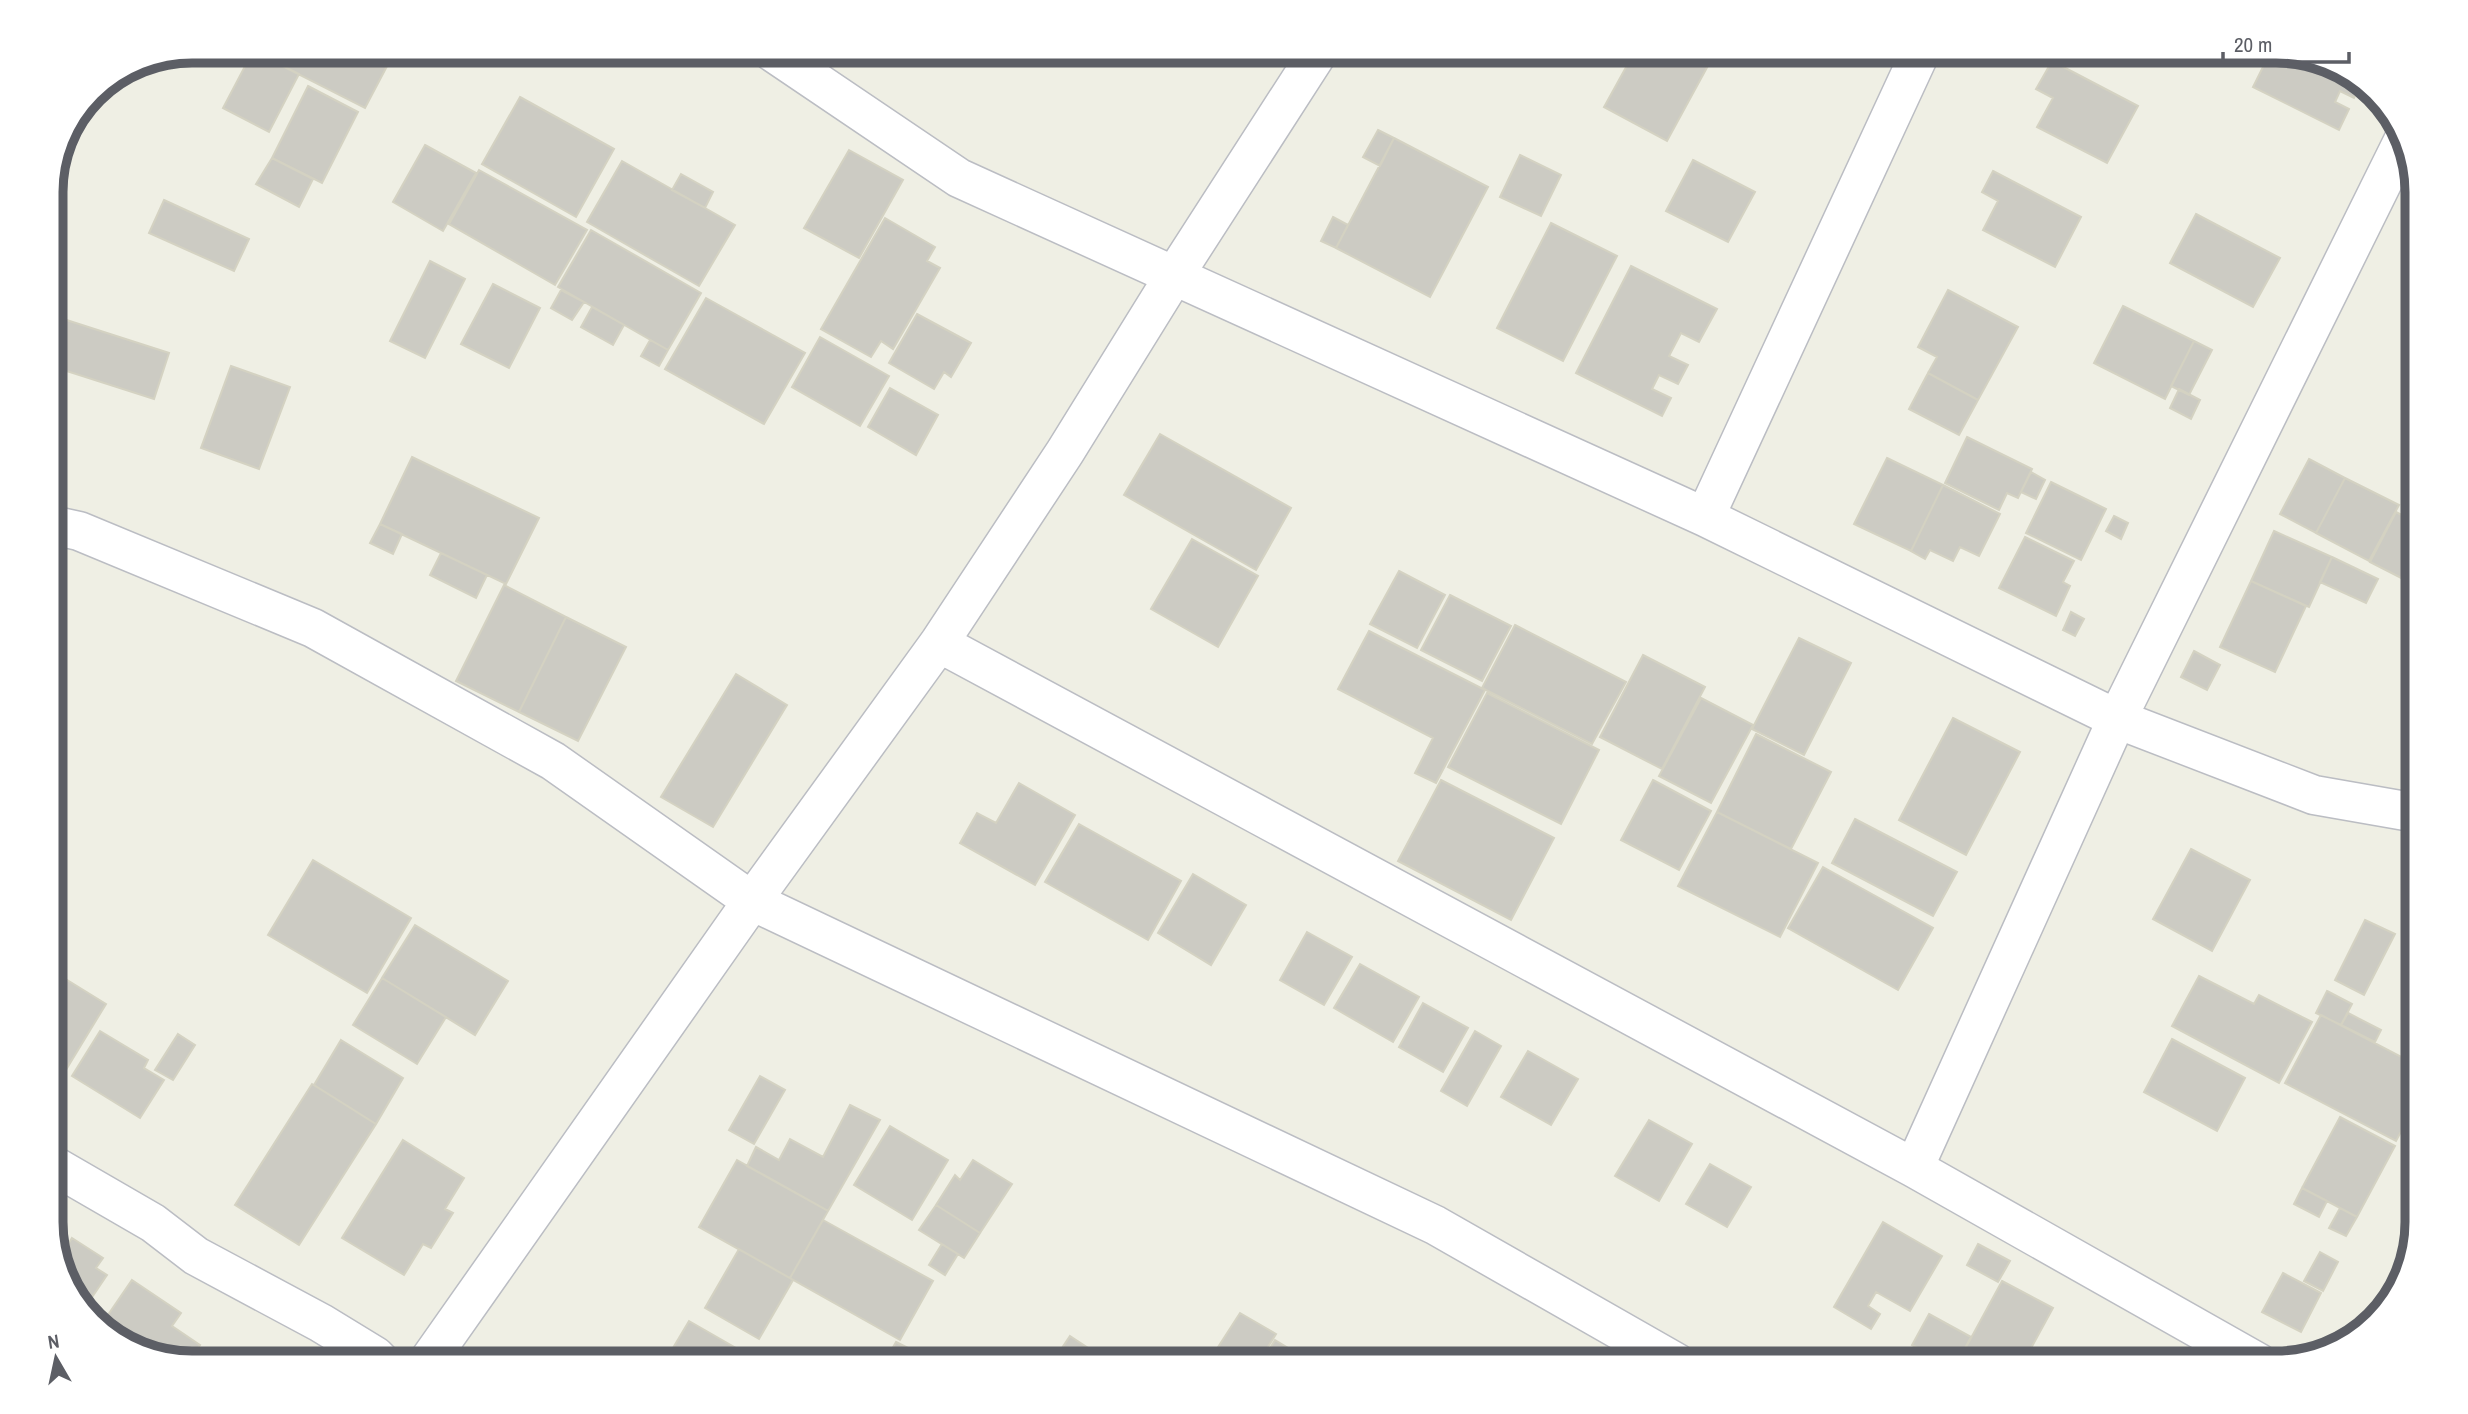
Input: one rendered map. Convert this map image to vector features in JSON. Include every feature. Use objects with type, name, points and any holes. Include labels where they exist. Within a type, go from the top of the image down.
[{"type":"street","points":[[789,63],[959,178],[1705,517],[2117,719],[2314,795],[2405,811]]},
{"type":"street","points":[[435,1351],[752,901],[939,643],[1065,452],[1311,63]]},
{"type":"street","points":[[1705,517],[1915,63]]},
{"type":"street","points":[[1914,1168],[2117,719],[2398,151]]},
{"type":"street","points":[[63,527],[79,531],[313,628],[553,761],[752,901],[1435,1225],[1657,1351]]},
{"type":"street","points":[[939,643],[1914,1168],[2238,1351]]},
{"type":"street","points":[[63,1171],[153,1223],[196,1256],[321,1323],[367,1351]]},
{"type":"building","points":[[247,63],[277,63],[299,74],[269,132],[223,108]]},
{"type":"building","points":[[277,63],[389,63],[365,108]]},
{"type":"building","points":[[1628,63],[1709,63],[1667,141],[1604,107]]},
{"type":"building","points":[[2051,63],[2056,63],[2138,106],[2107,163],[2037,127],[2053,98],[2036,89]]},
{"type":"building","points":[[2265,63],[2276,63],[2310,67],[2341,80],[2357,92],[2354,98],[2340,91],[2335,102],[2349,109],[2339,130],[2253,87]]},
{"type":"building","points":[[308,86],[358,112],[322,183],[272,158]]},
{"type":"building","points":[[520,97],[614,149],[576,217],[482,164]]},
{"type":"building","points":[[1378,130],[1394,138],[1380,166],[1363,157]]},
{"type":"building","points":[[1394,138],[1488,187],[1430,297],[1336,248]]},
{"type":"building","points":[[425,145],[476,173],[443,231],[393,202]]},
{"type":"building","points":[[849,150],[903,180],[859,258],[804,228]]},
{"type":"building","points":[[1520,155],[1561,175],[1541,216],[1500,197]]},
{"type":"building","points":[[272,158],[313,179],[299,207],[256,184]]},
{"type":"building","points":[[1693,160],[1755,192],[1728,242],[1666,211]]},
{"type":"building","points":[[622,161],[735,225],[699,286],[587,222]]},
{"type":"building","points":[[479,170],[587,230],[555,285],[449,224]]},
{"type":"building","points":[[1993,171],[2081,217],[2055,267],[1983,230],[1998,201],[1982,192]]},
{"type":"building","points":[[681,174],[713,192],[705,208],[672,190]]},
{"type":"building","points":[[164,200],[249,239],[234,271],[149,233]]},
{"type":"building","points":[[2196,214],[2280,258],[2253,307],[2170,263]]},
{"type":"building","points":[[1333,217],[1348,225],[1336,248],[1321,241]]},
{"type":"building","points":[[885,218],[935,247],[927,261],[940,268],[893,349],[881,341],[871,357],[821,329]]},
{"type":"building","points":[[1551,223],[1617,256],[1563,361],[1497,328]]},
{"type":"building","points":[[591,230],[701,293],[668,350],[558,287]]},
{"type":"building","points":[[430,261],[465,279],[425,358],[390,341]]},
{"type":"building","points":[[1631,266],[1717,309],[1699,342],[1681,333],[1669,356],[1688,365],[1678,384],[1659,375],[1652,389],[1671,398],[1662,416],[1576,373]]},
{"type":"building","points":[[493,284],[540,308],[509,368],[461,344]]},
{"type":"building","points":[[561,290],[584,302],[572,320],[551,308]]},
{"type":"building","points":[[1948,290],[2018,327],[1978,400],[1928,373],[1937,357],[1918,347]]},
{"type":"building","points":[[706,298],[805,353],[764,424],[665,369]]},
{"type":"building","points":[[2123,306],[2194,341],[2165,399],[2094,363]]},
{"type":"building","points":[[592,307],[624,325],[613,345],[581,327]]},
{"type":"building","points":[[917,314],[971,343],[951,377],[944,372],[934,389],[889,363]]},
{"type":"building","points":[[63,319],[169,353],[154,399],[63,370]]},
{"type":"building","points":[[820,337],[889,376],[860,426],[792,387]]},
{"type":"building","points":[[650,340],[668,350],[659,366],[641,356]]},
{"type":"building","points":[[2194,341],[2212,350],[2189,395],[2171,386]]},
{"type":"building","points":[[231,366],[290,387],[259,469],[201,448]]},
{"type":"building","points":[[1928,373],[1978,400],[1959,435],[1909,409]]},
{"type":"building","points":[[890,388],[938,415],[916,455],[868,427]]},
{"type":"building","points":[[2179,389],[2200,400],[2191,419],[2170,408]]},
{"type":"building","points":[[1160,434],[1291,508],[1256,570],[1124,495]]},
{"type":"building","points":[[1967,437],[2032,469],[2018,498],[2007,493],[1999,510],[1945,483]]},
{"type":"building","points":[[412,457],[539,518],[506,584],[380,524]]},
{"type":"building","points":[[1887,458],[1943,485],[1911,551],[1854,524]]},
{"type":"building","points":[[2309,459],[2345,478],[2316,533],[2280,514]]},
{"type":"building","points":[[2031,472],[2045,480],[2036,499],[2021,492]]},
{"type":"building","points":[[2345,478],[2399,505],[2369,561],[2316,533]]},
{"type":"building","points":[[2051,482],[2106,509],[2081,560],[2026,533]]},
{"type":"building","points":[[1943,485],[2000,514],[1979,556],[1960,547],[1953,561],[1930,550],[1925,559],[1911,551]]},
{"type":"building","points":[[2396,512],[2405,517],[2405,580],[2370,562]]},
{"type":"building","points":[[2114,516],[2128,523],[2121,539],[2106,531]]},
{"type":"building","points":[[380,524],[402,534],[393,554],[370,543]]},
{"type":"building","points":[[2274,531],[2332,557],[2309,607],[2251,581]]},
{"type":"building","points":[[2025,537],[2074,561],[2063,582],[2070,586],[2056,616],[1999,588]]},
{"type":"building","points":[[1192,539],[1258,576],[1218,647],[1151,609]]},
{"type":"building","points":[[441,553],[487,575],[476,598],[430,575]]},
{"type":"building","points":[[2332,557],[2378,579],[2366,603],[2320,582]]},
{"type":"building","points":[[1399,571],[1445,595],[1417,648],[1370,624]]},
{"type":"building","points":[[2251,581],[2306,606],[2275,672],[2220,647]]},
{"type":"building","points":[[504,585],[566,617],[519,712],[456,681]]},
{"type":"building","points":[[1450,595],[1511,626],[1482,681],[1421,650]]},
{"type":"building","points":[[2071,612],[2084,619],[2075,636],[2063,630]]},
{"type":"building","points":[[566,617],[626,647],[578,741],[519,712]]},
{"type":"building","points":[[1515,625],[1626,682],[1592,744],[1482,688]]},
{"type":"building","points":[[1369,631],[1485,690],[1436,783],[1415,773],[1433,738],[1338,689]]},
{"type":"building","points":[[1799,638],[1851,663],[1804,755],[1752,729]]},
{"type":"building","points":[[2194,651],[2220,665],[2207,690],[2181,677]]},
{"type":"building","points":[[1643,655],[1705,687],[1662,769],[1600,737]]},
{"type":"building","points":[[736,674],[787,705],[713,827],[661,797]]},
{"type":"building","points":[[1487,693],[1599,750],[1561,824],[1448,767]]},
{"type":"building","points":[[1701,698],[1753,725],[1711,803],[1659,776]]},
{"type":"building","points":[[1953,718],[2020,752],[1966,855],[1899,820]]},
{"type":"building","points":[[1756,734],[1831,772],[1791,849],[1717,812]]},
{"type":"building","points":[[1441,780],[1554,838],[1511,920],[1398,861]]},
{"type":"building","points":[[1653,780],[1711,811],[1679,870],[1621,840]]},
{"type":"building","points":[[1019,783],[1075,815],[1035,885],[960,843],[977,813],[996,823]]},
{"type":"building","points":[[1717,812],[1818,863],[1780,937],[1678,886]]},
{"type":"building","points":[[1855,819],[1957,872],[1933,916],[1832,863]]},
{"type":"building","points":[[1079,824],[1181,881],[1148,940],[1045,882]]},
{"type":"building","points":[[2191,849],[2250,880],[2212,951],[2153,919]]},
{"type":"building","points":[[313,860],[411,918],[367,993],[268,935]]},
{"type":"building","points":[[1823,867],[1933,928],[1898,990],[1788,928]]},
{"type":"building","points":[[1193,874],[1246,905],[1211,965],[1158,933]]},
{"type":"building","points":[[2365,920],[2395,934],[2364,995],[2335,980]]},
{"type":"building","points":[[415,925],[508,981],[475,1035],[382,978]]},
{"type":"building","points":[[1307,932],[1352,957],[1324,1005],[1280,980]]},
{"type":"building","points":[[1360,964],[1419,997],[1393,1042],[1334,1008]]},
{"type":"building","points":[[2199,976],[2254,1004],[2259,995],[2312,1022],[2279,1083],[2172,1026]]},
{"type":"building","points":[[63,977],[106,1004],[63,1072]]},
{"type":"building","points":[[382,978],[446,1017],[417,1064],[353,1025]]},
{"type":"building","points":[[2327,991],[2352,1004],[2341,1025],[2316,1013]]},
{"type":"building","points":[[1423,1003],[1468,1028],[1443,1072],[1399,1047]]},
{"type":"building","points":[[2348,1013],[2381,1030],[2375,1042],[2341,1025]]},
{"type":"building","points":[[2321,1015],[2405,1059],[2405,1124],[2396,1141],[2285,1083]]},
{"type":"building","points":[[100,1031],[148,1060],[144,1068],[164,1080],[140,1118],[72,1076]]},
{"type":"building","points":[[1475,1031],[1501,1046],[1467,1106],[1441,1091]]},
{"type":"building","points":[[178,1034],[195,1045],[173,1080],[155,1070]]},
{"type":"building","points":[[2172,1039],[2245,1078],[2217,1131],[2144,1092]]},
{"type":"building","points":[[341,1040],[403,1078],[376,1124],[314,1085]]},
{"type":"building","points":[[1528,1051],[1578,1079],[1551,1125],[1501,1097]]},
{"type":"building","points":[[760,1076],[785,1090],[754,1144],[729,1130]]},
{"type":"building","points":[[312,1084],[376,1124],[299,1245],[235,1205]]},
{"type":"building","points":[[850,1105],[880,1120],[828,1211],[747,1166],[756,1147],[779,1160],[790,1139],[823,1157]]},
{"type":"building","points":[[2340,1117],[2395,1146],[2357,1217],[2302,1188]]},
{"type":"building","points":[[1649,1120],[1692,1144],[1659,1201],[1615,1176]]},
{"type":"building","points":[[890,1126],[948,1160],[912,1220],[854,1185]]},
{"type":"building","points":[[403,1140],[464,1178],[445,1209],[453,1213],[431,1248],[423,1244],[404,1275],[342,1238]]},
{"type":"building","points":[[737,1160],[828,1211],[790,1278],[699,1227]]},
{"type":"building","points":[[973,1160],[1012,1184],[980,1233],[936,1205],[955,1175],[960,1180]]},
{"type":"building","points":[[1710,1164],[1751,1187],[1727,1227],[1686,1204]]},
{"type":"building","points":[[2302,1188],[2327,1201],[2319,1217],[2294,1204]]},
{"type":"building","points":[[936,1205],[980,1233],[964,1258],[919,1230]]},
{"type":"building","points":[[2340,1208],[2357,1217],[2346,1236],[2329,1228]]},
{"type":"building","points":[[823,1220],[933,1281],[900,1340],[790,1278]]},
{"type":"building","points":[[1883,1222],[1942,1256],[1910,1311],[1876,1292],[1868,1306],[1880,1314],[1871,1329],[1834,1307]]},
{"type":"building","points":[[72,1238],[103,1258],[96,1268],[107,1275],[90,1300],[76,1279],[65,1248]]},
{"type":"building","points":[[942,1244],[958,1254],[945,1275],[929,1265]]},
{"type":"building","points":[[1978,1244],[2010,1261],[1998,1282],[1967,1265]]},
{"type":"building","points":[[739,1249],[793,1280],[759,1339],[705,1308]]},
{"type":"building","points":[[2320,1252],[2338,1262],[2323,1291],[2304,1281]]},
{"type":"building","points":[[2283,1273],[2321,1293],[2301,1332],[2262,1312]]},
{"type":"building","points":[[132,1280],[181,1313],[172,1326],[200,1345],[196,1351],[158,1347],[127,1334],[106,1318]]},
{"type":"building","points":[[2002,1281],[2053,1308],[2030,1351],[1965,1349]]},
{"type":"building","points":[[1240,1313],[1276,1334],[1265,1351],[1215,1351]]},
{"type":"building","points":[[1929,1314],[1971,1337],[1963,1351],[1923,1351],[1912,1345]]},
{"type":"building","points":[[689,1321],[741,1351],[671,1351]]},
{"type":"building","points":[[1070,1336],[1093,1351],[1060,1351]]},
{"type":"building","points":[[1275,1340],[1293,1351],[1268,1351]]},
{"type":"building","points":[[896,1342],[914,1351],[891,1351]]}]
